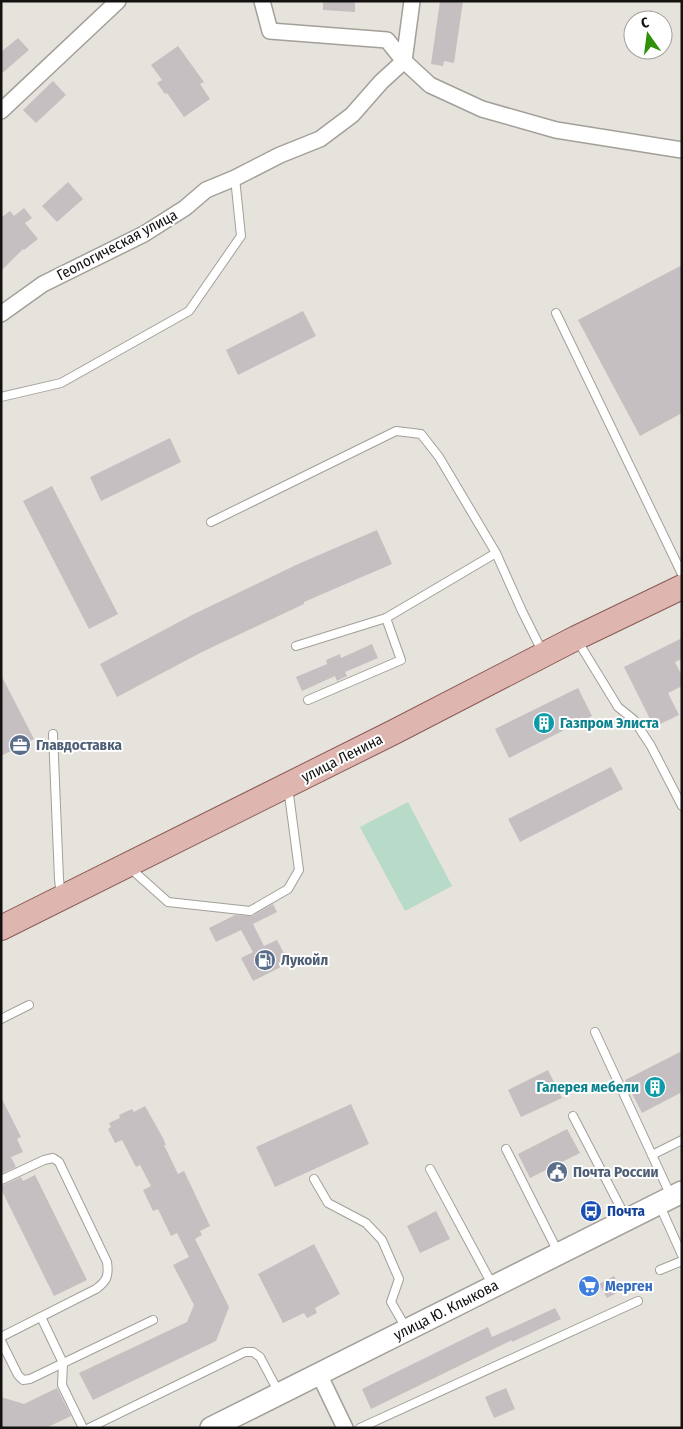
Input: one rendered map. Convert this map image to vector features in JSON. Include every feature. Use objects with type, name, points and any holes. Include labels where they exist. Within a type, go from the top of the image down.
[{"type":"main road","name":"улица Ленина","points":[[1,928],[288,785],[576,638],[682,587]]},
{"type":"main road","name":"улица Ю. Клыкова","points":[[211,1428],[671,1198]]},
{"type":"street","points":[[1,111],[118,1]]},
{"type":"street","points":[[262,1],[270,30],[386,40],[404,61],[430,86],[482,109],[556,130],[682,150]]},
{"type":"street","points":[[404,61],[412,1]]},
{"type":"street","name":"Геологическая улица","points":[[1,314],[43,284],[144,234],[186,208],[206,190],[235,178],[280,155],[320,139],[352,115],[404,61]]},
{"type":"street","points":[[319,1374],[346,1428]]},
{"type":"lane","points":[[1,397],[61,383],[189,312],[241,236],[235,178]]},
{"type":"lane","points":[[556,313],[682,574]]},
{"type":"lane","points":[[211,522],[396,432],[421,434],[439,456],[496,552],[522,612],[544,655]]},
{"type":"lane","points":[[296,646],[386,618],[496,552]]},
{"type":"lane","points":[[308,700],[402,660],[386,618]]},
{"type":"lane","points":[[576,638],[618,707],[634,720],[651,746],[682,806]]},
{"type":"lane","points":[[53,734],[59,879],[64,897]]},
{"type":"lane","points":[[127,866],[168,902],[250,912],[288,889],[299,870],[288,785]]},
{"type":"lane","points":[[1,1019],[28,1006]]},
{"type":"lane","points":[[595,1032],[671,1198],[682,1255]]},
{"type":"lane","points":[[573,1116],[627,1220]]},
{"type":"lane","points":[[652,1155],[682,1140]]},
{"type":"lane","points":[[506,1149],[559,1254]]},
{"type":"lane","points":[[1,1180],[44,1160],[53,1158],[59,1162],[107,1262],[109,1274],[105,1282],[96,1289],[1,1337]]},
{"type":"lane","points":[[430,1169],[493,1287]]},
{"type":"lane","points":[[314,1179],[328,1203],[366,1223],[382,1240],[399,1279],[391,1302],[407,1330]]},
{"type":"lane","points":[[660,1270],[682,1261]]},
{"type":"lane","points":[[360,1428],[638,1301]]},
{"type":"lane","points":[[40,1317],[63,1363],[62,1385],[83,1428]]},
{"type":"lane","points":[[1,1341],[18,1376],[23,1380],[30,1379],[154,1320]]},
{"type":"lane","points":[[89,1428],[245,1352],[253,1352],[260,1358],[279,1394]]},
{"type":"green space","points":[[408,802],[452,886],[405,911],[360,827]]},
{"type":"building","points":[[323,1],[355,1],[355,12],[323,10]]},
{"type":"building","points":[[440,1],[463,1],[454,63],[444,61],[443,66],[431,64]]},
{"type":"building","points":[[18,38],[29,50],[1,74],[1,52]]},
{"type":"building","points":[[178,46],[204,82],[200,84],[210,99],[184,117],[167,93],[165,94],[157,83],[162,80],[151,65]]},
{"type":"building","points":[[53,81],[66,95],[36,123],[23,110]]},
{"type":"building","points":[[68,182],[83,199],[57,222],[42,206]]},
{"type":"building","points":[[24,208],[32,218],[25,223],[38,239],[23,249],[1,271],[1,218],[10,211],[14,216]]},
{"type":"building","points":[[682,265],[682,413],[640,436],[578,320]]},
{"type":"building","points":[[303,311],[316,336],[238,375],[226,350]]},
{"type":"building","points":[[170,438],[181,462],[101,501],[90,477]]},
{"type":"building","points":[[52,486],[118,614],[89,629],[23,501]]},
{"type":"building","points":[[377,530],[392,564],[304,602],[304,604],[202,652],[117,697],[100,664],[194,614],[296,565]]},
{"type":"building","points":[[682,638],[682,659],[675,662],[682,676],[682,686],[668,693],[679,715],[654,727],[624,667]]},
{"type":"building","points":[[372,644],[378,658],[345,672],[347,676],[337,681],[335,676],[302,691],[296,677],[327,664],[326,660],[340,654],[341,658]]},
{"type":"building","points":[[1,675],[34,739],[1,756]]},
{"type":"building","name":"Газпром Элиста","points":[[578,688],[592,716],[509,758],[495,729]]},
{"type":"building","points":[[611,767],[623,789],[520,842],[508,819]]},
{"type":"building","points":[[273,904],[277,912],[253,924],[264,946],[277,940],[289,963],[253,981],[241,958],[253,952],[241,930],[216,942],[209,928],[235,915],[252,916]]},
{"type":"building","name":"Галерея мебели","points":[[682,1051],[682,1092],[642,1113],[625,1080]]},
{"type":"building","points":[[548,1070],[562,1098],[521,1117],[508,1090]]},
{"type":"building","points":[[1,1097],[21,1137],[17,1139],[23,1152],[11,1157],[16,1167],[1,1174]]},
{"type":"building","points":[[351,1104],[369,1144],[275,1187],[256,1147]]},
{"type":"building","points":[[145,1106],[163,1138],[166,1145],[164,1145],[178,1174],[184,1171],[210,1226],[200,1231],[202,1235],[195,1239],[229,1307],[216,1341],[93,1400],[79,1373],[187,1322],[194,1305],[173,1265],[189,1257],[177,1233],[171,1236],[158,1209],[153,1211],[143,1190],[151,1186],[140,1165],[136,1167],[122,1140],[115,1143],[108,1129],[111,1127],[109,1123],[120,1118],[119,1115],[132,1109],[134,1112]]},
{"type":"building","points":[[567,1129],[580,1153],[530,1178],[518,1154]]},
{"type":"building","points":[[35,1175],[87,1280],[54,1296],[1,1189],[1,1186],[21,1177],[23,1181]]},
{"type":"building","points":[[436,1211],[450,1239],[420,1253],[407,1226]]},
{"type":"building","points":[[314,1244],[340,1294],[315,1308],[317,1313],[307,1318],[304,1313],[283,1323],[258,1274]]},
{"type":"building","points":[[614,1276],[622,1290],[607,1298],[599,1284]]},
{"type":"building","points":[[555,1308],[561,1319],[512,1342],[512,1340],[371,1409],[362,1389],[488,1327],[492,1337]]},
{"type":"building","points":[[57,1388],[71,1416],[46,1428],[1,1428],[1,1397],[24,1404]]},
{"type":"building","points":[[506,1388],[515,1409],[494,1418],[485,1397]]},
{"type":"place","name":"Газпром Элиста","points":[[544,723]]},
{"type":"place","name":"Главдоставка","points":[[20,745]]},
{"type":"place","name":"Лукойл","points":[[265,960]]},
{"type":"place","name":"Галерея мебели","points":[[655,1087]]},
{"type":"place","name":"Почта России","points":[[557,1172]]},
{"type":"place","name":"Почта","points":[[591,1211]]},
{"type":"place","name":"Мерген","points":[[589,1286]]}]
